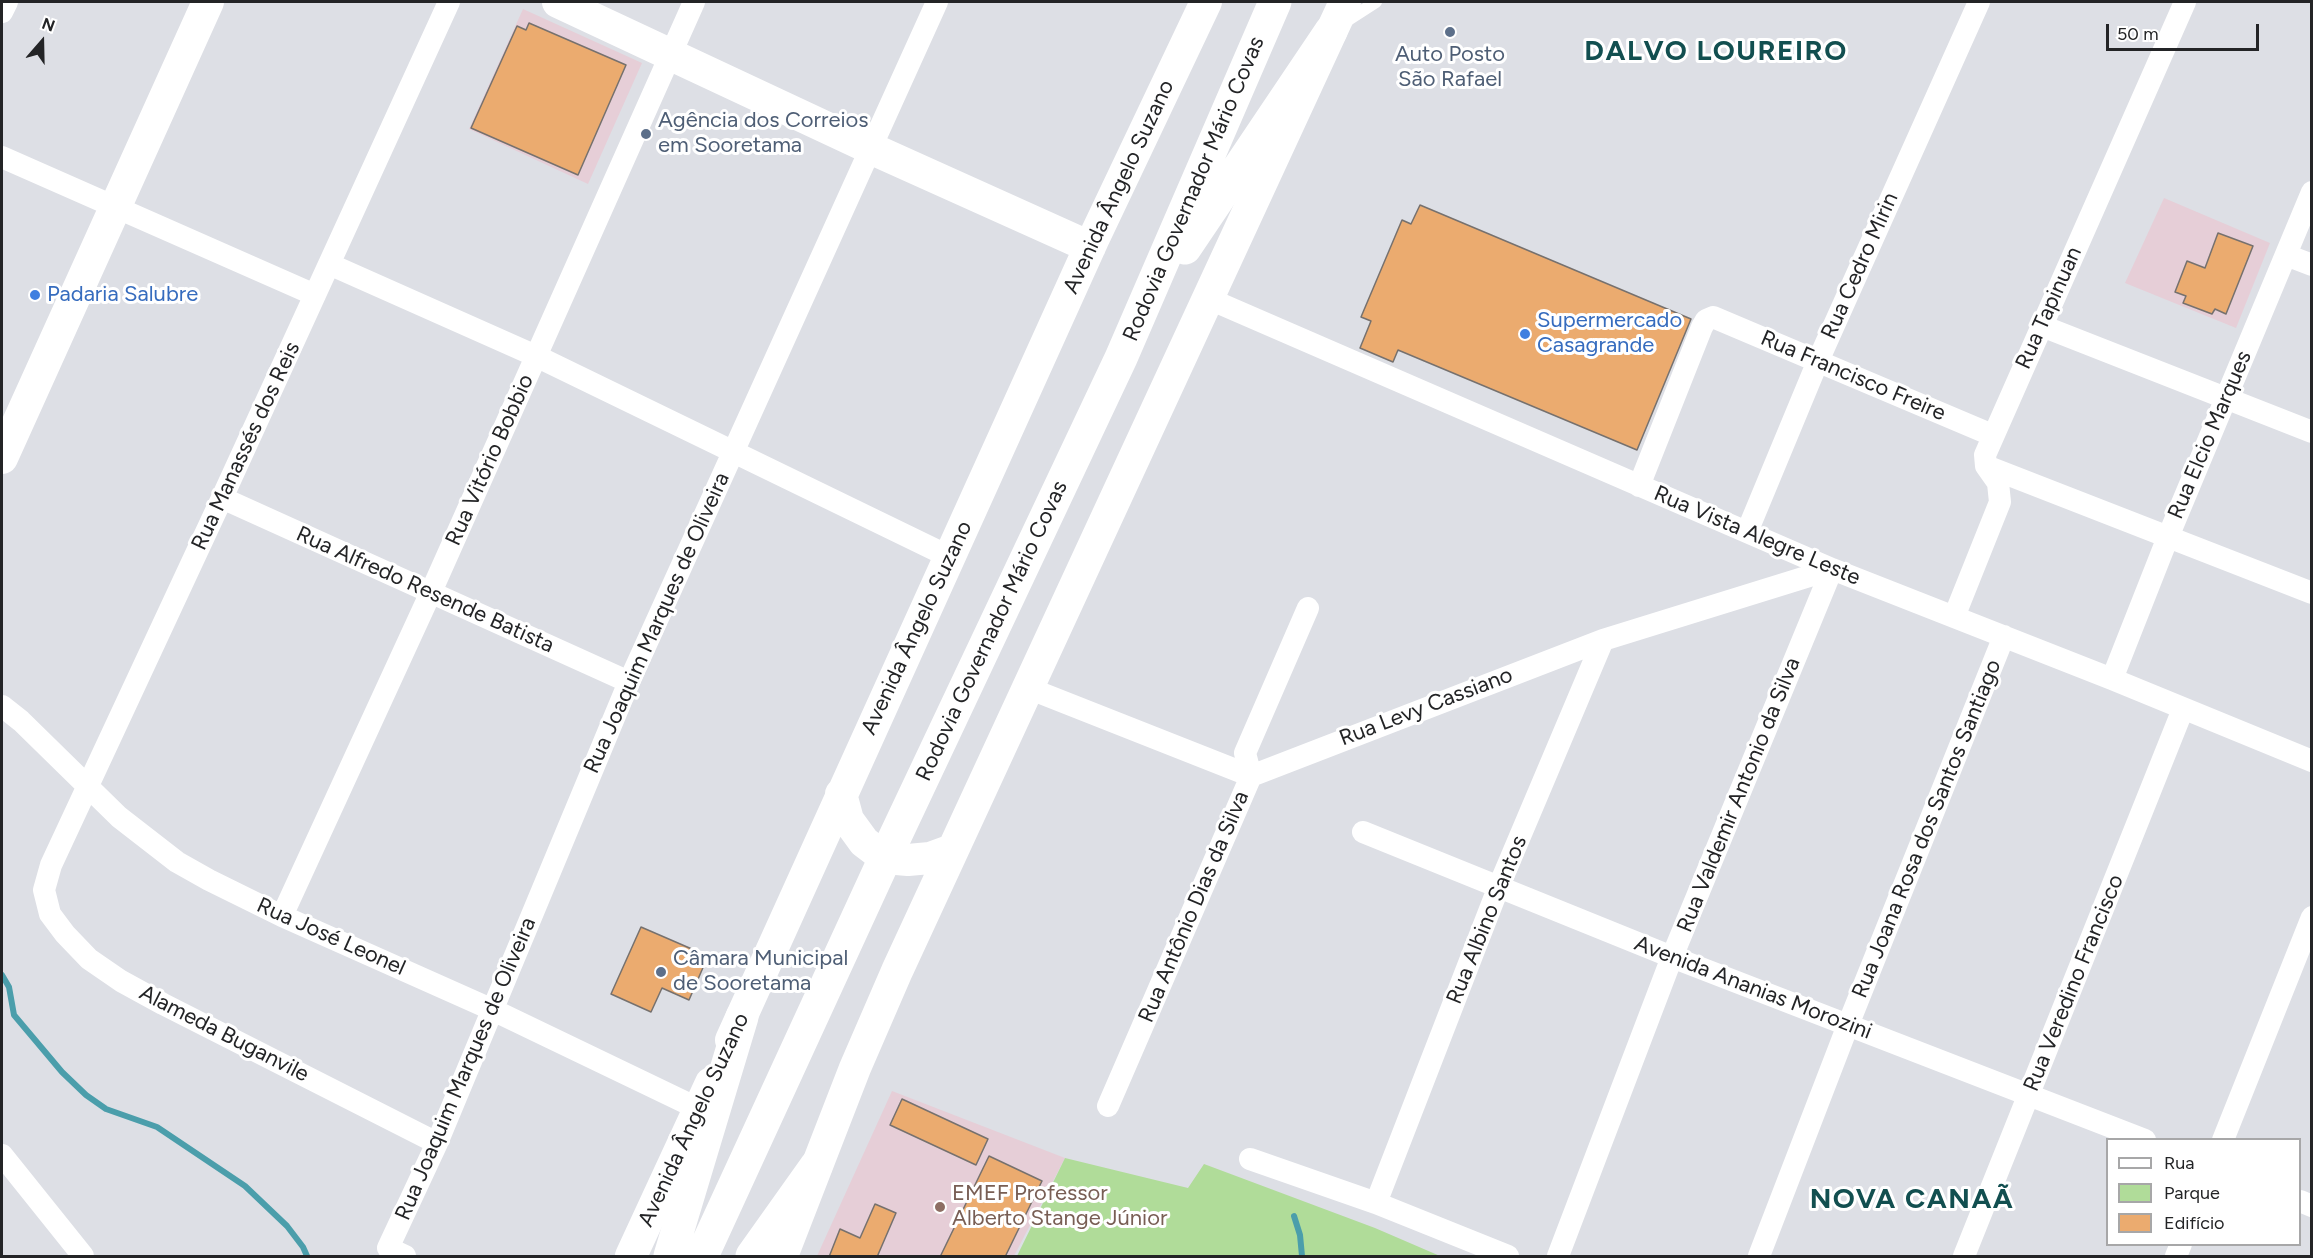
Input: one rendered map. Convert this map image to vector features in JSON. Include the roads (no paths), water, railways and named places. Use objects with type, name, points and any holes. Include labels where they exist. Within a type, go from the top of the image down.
[{"type":"highway","name":"Rodovia Governador Mário Covas","points":[[702,1257],[885,858],[1121,358],[1275,2]]},
{"type":"highway","points":[[1121,358],[1191,239],[1331,31]]},
{"type":"highway","points":[[670,1257],[742,1017]]},
{"type":"highway","points":[[752,1257],[816,1167]]},
{"type":"main road","points":[[2,458],[208,2]]},
{"type":"main road","points":[[558,2],[1090,248]]},
{"type":"main road","name":"Avenida Ângelo Suzano","points":[[631,1257],[1090,248],[1206,2]]},
{"type":"main road","points":[[782,1257],[855,1068],[952,850],[1345,2]]},
{"type":"main road","points":[[841,794],[848,820],[864,842],[885,858],[919,859],[952,850]]},
{"type":"street","points":[[2,12],[7,2]]},
{"type":"street","name":"Rua Manassés dos Reis","points":[[44,890],[51,865],[449,2]]},
{"type":"street","name":"Rua Vitório Bobbio","points":[[282,916],[431,592],[694,2]]},
{"type":"street","name":"Rua Joaquim Marques de Oliveira","points":[[397,1252],[437,1143],[628,682],[937,2]]},
{"type":"street","name":"Rua Cedro Mirin","points":[[1747,532],[1818,361],[1979,2]]},
{"type":"street","name":"Rua Tapinuan","points":[[1986,466],[1985,455],[1992,435],[2185,2]]},
{"type":"street","points":[[2,157],[315,295]]},
{"type":"street","name":"Rua Elcio Marques","points":[[2112,679],[2168,537],[2312,192]]},
{"type":"street","points":[[2286,255],[2312,265]]},
{"type":"street","points":[[329,264],[536,356],[734,450],[950,557]]},
{"type":"street","name":"Rua Vista Alegre Leste","points":[[1207,298],[1832,569],[2112,679],[2312,761]]},
{"type":"street","name":"Rua Francisco Freire","points":[[1640,486],[1702,327],[1706,320],[1713,317],[1992,435]]},
{"type":"street","points":[[2042,326],[2312,432]]},
{"type":"street","points":[[1986,466],[2312,593]]},
{"type":"street","points":[[1954,617],[2000,502],[1998,483],[1986,466]]},
{"type":"street","name":"Rua Alfredo Resende Batista","points":[[222,498],[628,682]]},
{"type":"street","name":"Rua Levy Cassiano","points":[[1251,776],[1603,640],[1832,569]]},
{"type":"street","name":"Rua Valdemir Antonio da Silva","points":[[1558,1257],[1672,957],[1832,569]]},
{"type":"street","name":"Rua Antônio Dias da Silva","points":[[1108,1106],[1251,776],[1245,753],[1308,608]]},
{"type":"street","name":"Rua Joana Rosa dos Santos Santiago","points":[[1759,1257],[1848,1025],[2004,636]]},
{"type":"street","name":"Rua Albino Santos","points":[[1376,1203],[1499,886],[1603,640]]},
{"type":"street","points":[[1028,688],[1251,776]]},
{"type":"street","name":"Rua José Leonel","points":[[2,706],[21,721],[119,817],[177,862],[282,916],[493,1010],[699,1109]]},
{"type":"street","name":"Rua Veredino Francisco","points":[[1964,1257],[2184,709]]},
{"type":"street","name":"Avenida Ananias Morozini","points":[[1363,832],[1672,957],[2140,1138]]},
{"type":"street","name":"Alameda Buganvile","points":[[44,890],[50,914],[64,934],[89,959],[121,981],[437,1143]]},
{"type":"street","points":[[2224,1138],[2312,917]]},
{"type":"street","points":[[2,1155],[83,1257]]},
{"type":"street","points":[[1250,1159],[1376,1203],[1508,1257]]},
{"type":"lane","points":[[1331,31],[1376,2]]},
{"type":"waterway","points":[[2,975],[9,987],[14,1015],[62,1072],[86,1095],[106,1109],[157,1127],[245,1186],[287,1226],[307,1256]]},
{"type":"waterway","points":[[1294,1216],[1300,1235],[1302,1256]]},
{"type":"place","name":"Auto Posto São Rafael","points":[[1450,32]]},
{"type":"place","name":"Agência dos Correios em Sooretama","points":[[646,134]]},
{"type":"place","name":"Padaria Salubre","points":[[35,295]]},
{"type":"place","name":"Supermercado Casagrande","points":[[1525,334]]},
{"type":"place","name":"Câmara Municipal de Sooretama","points":[[661,972]]},
{"type":"place","name":"EMEF Professor Alberto Stange Júnior","points":[[940,1207]]},
{"type":"district","name":"DALVO LOUREIRO","points":[[1716,52]]},
{"type":"district","name":"NOVA CANAÃ","points":[[1912,1200]]}]
